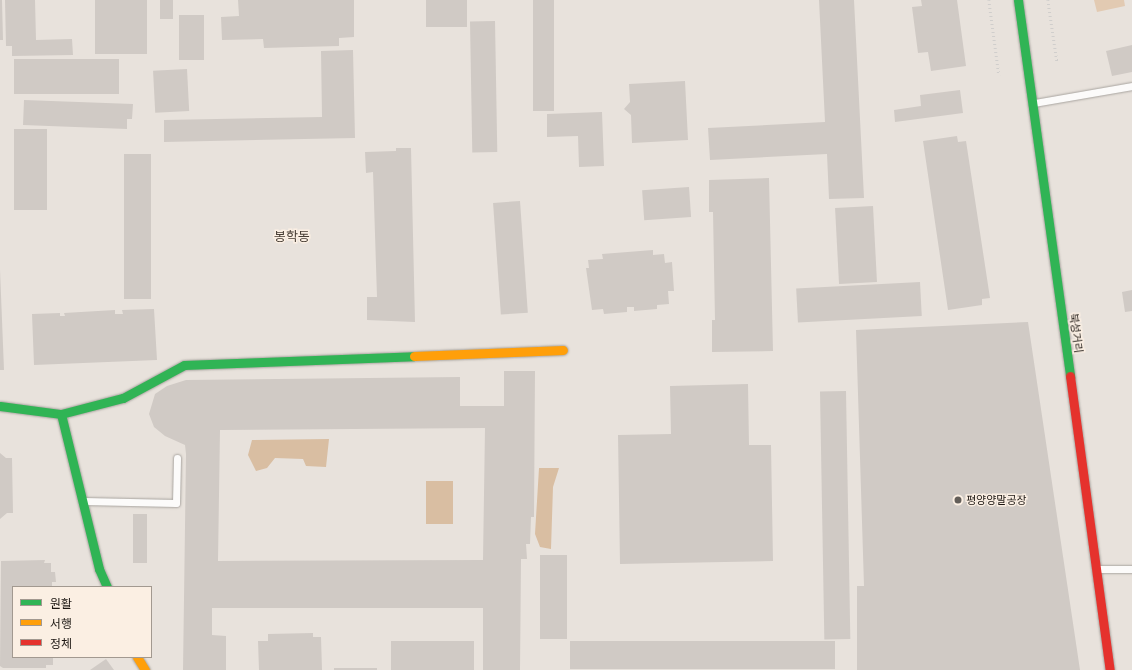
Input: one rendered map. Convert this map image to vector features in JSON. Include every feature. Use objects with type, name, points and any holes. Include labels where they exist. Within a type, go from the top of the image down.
[{"type":"street","name":"북성거리","points":[[1018,0],[1110,670]]},
{"type":"street","points":[[0,406],[61,414],[123,398],[184,365],[563,350]]},
{"type":"street","points":[[61,414],[99,569],[107,586]]},
{"type":"street","points":[[138,658],[145,670]]},
{"type":"lane","points":[[1032,103],[1132,86]]},
{"type":"lane","points":[[82,501],[176,503],[177,458]]},
{"type":"lane","points":[[1096,569],[1132,569]]},
{"type":"path","points":[[989,0],[999,75]]},
{"type":"path","points":[[1048,0],[1057,61]]},
{"type":"shaded area","points":[[1094,0],[1124,0],[1125,6],[1097,12]]},
{"type":"shaded area","points":[[329,439],[326,467],[306,466],[303,459],[275,458],[267,468],[256,471],[248,455],[252,440]]},
{"type":"shaded area","points":[[539,468],[559,468],[553,487],[551,549],[540,547],[535,534]]},
{"type":"shaded area","points":[[426,481],[453,481],[453,524],[426,524]]},
{"type":"building","points":[[0,0],[2,0],[3,40],[0,40]]},
{"type":"building","points":[[5,0],[35,0],[36,40],[72,39],[73,55],[12,56],[12,46],[6,46]]},
{"type":"building","points":[[95,0],[147,0],[147,54],[95,54]]},
{"type":"building","points":[[160,0],[173,0],[173,19],[160,19]]},
{"type":"building","points":[[238,0],[354,0],[354,37],[339,38],[339,46],[264,48],[263,39],[222,40],[221,17],[239,16]]},
{"type":"building","points":[[426,0],[467,0],[467,27],[426,27]]},
{"type":"building","points":[[533,0],[554,0],[554,111],[533,111]]},
{"type":"building","points":[[819,0],[854,0],[864,198],[829,199],[827,154],[710,160],[708,128],[825,122]]},
{"type":"building","points":[[921,0],[957,0],[966,66],[931,71],[928,52],[918,53],[912,7],[922,6]]},
{"type":"building","points":[[179,15],[204,15],[204,60],[179,60]]},
{"type":"building","points":[[470,21],[495,21],[497,152],[472,152]]},
{"type":"building","points":[[1132,45],[1132,72],[1112,76],[1106,51]]},
{"type":"building","points":[[353,50],[355,138],[164,142],[164,120],[322,117],[321,51]]},
{"type":"building","points":[[14,59],[119,59],[119,94],[14,94]]},
{"type":"building","points":[[187,69],[189,111],[155,113],[153,71]]},
{"type":"building","points":[[685,81],[688,140],[632,143],[631,115],[624,109],[630,102],[629,84]]},
{"type":"building","points":[[960,90],[963,113],[895,122],[894,110],[921,106],[920,95]]},
{"type":"building","points":[[24,100],[133,104],[132,119],[127,119],[127,129],[23,125]]},
{"type":"building","points":[[602,112],[604,166],[579,167],[578,136],[547,137],[547,114]]},
{"type":"building","points":[[14,129],[47,129],[47,210],[14,210]]},
{"type":"building","points":[[957,136],[958,142],[966,141],[990,298],[982,299],[982,305],[948,310],[923,141]]},
{"type":"building","points":[[396,148],[411,148],[415,322],[367,320],[367,297],[377,297],[373,172],[366,173],[365,152],[396,151]]},
{"type":"building","points":[[124,154],[151,154],[151,299],[124,299]]},
{"type":"building","points":[[769,178],[773,351],[712,352],[712,320],[715,320],[713,212],[709,212],[709,180]]},
{"type":"building","points":[[689,187],[691,217],[644,220],[642,190]]},
{"type":"building","points":[[520,201],[528,313],[501,315],[493,203]]},
{"type":"building","points":[[873,206],[877,282],[839,284],[835,208]]},
{"type":"building","points":[[653,250],[653,255],[664,254],[665,263],[672,262],[674,291],[668,291],[669,304],[657,305],[657,309],[634,311],[634,307],[627,307],[627,312],[604,314],[603,309],[592,310],[586,268],[589,268],[588,260],[603,259],[602,254]]},
{"type":"building","points":[[0,270],[4,370],[0,370]]},
{"type":"building","points":[[920,282],[922,316],[798,322],[796,288]]},
{"type":"building","points":[[1132,290],[1132,311],[1125,312],[1122,292]]},
{"type":"building","points":[[154,309],[157,360],[34,365],[32,314],[60,313],[60,316],[65,316],[64,313],[115,310],[115,314],[123,314],[122,310]]},
{"type":"building","name":"평양양말공장","points":[[1028,322],[1080,670],[857,670],[857,586],[864,586],[856,330]]},
{"type":"building","points":[[504,371],[535,371],[534,517],[531,517],[530,544],[526,544],[527,559],[521,559],[520,670],[483,670],[483,608],[212,608],[212,635],[226,636],[226,670],[183,670],[186,454],[185,445],[165,436],[154,427],[149,414],[155,394],[167,386],[186,380],[460,377],[460,406],[504,406]],"holes":[[[485,428],[483,560],[218,561],[220,430]]]},
{"type":"building","points":[[748,384],[749,445],[771,445],[773,561],[620,564],[618,435],[671,434],[670,386]]},
{"type":"building","points":[[820,391],[846,391],[850,639],[824,639]]},
{"type":"building","points":[[0,453],[6,458],[12,458],[13,513],[7,513],[0,519]]},
{"type":"building","points":[[133,514],[147,514],[147,563],[133,563]]},
{"type":"building","points":[[540,555],[567,555],[567,639],[540,639]]},
{"type":"building","points":[[45,560],[44,563],[51,563],[51,572],[55,572],[56,582],[52,582],[52,586],[12,586],[12,658],[53,658],[53,665],[46,665],[46,668],[3,668],[0,666],[1,561]]},
{"type":"building","points":[[313,633],[313,637],[321,637],[322,670],[259,670],[258,641],[268,641],[268,634]]},
{"type":"building","points":[[391,641],[474,641],[474,670],[391,670]]},
{"type":"building","points":[[570,641],[835,641],[835,669],[570,669]]},
{"type":"building","points":[[106,659],[114,670],[90,670]]},
{"type":"building","points":[[334,668],[377,668],[377,670],[334,670]]},
{"type":"traffic: fast","points":[[1018,0],[1070,376]]},
{"type":"traffic: fast","points":[[61,414],[123,398],[184,365],[414,356]]},
{"type":"traffic: fast","points":[[0,406],[61,414],[99,569],[107,586]]},
{"type":"traffic: slow","points":[[414,356],[563,350]]},
{"type":"traffic: slow","points":[[138,658],[145,670]]},
{"type":"traffic: jam","points":[[1070,376],[1110,670]]},
{"type":"place","name":"평양양말공장","points":[[958,500]]},
{"type":"district","name":"봉학동","points":[[292,236]]}]
